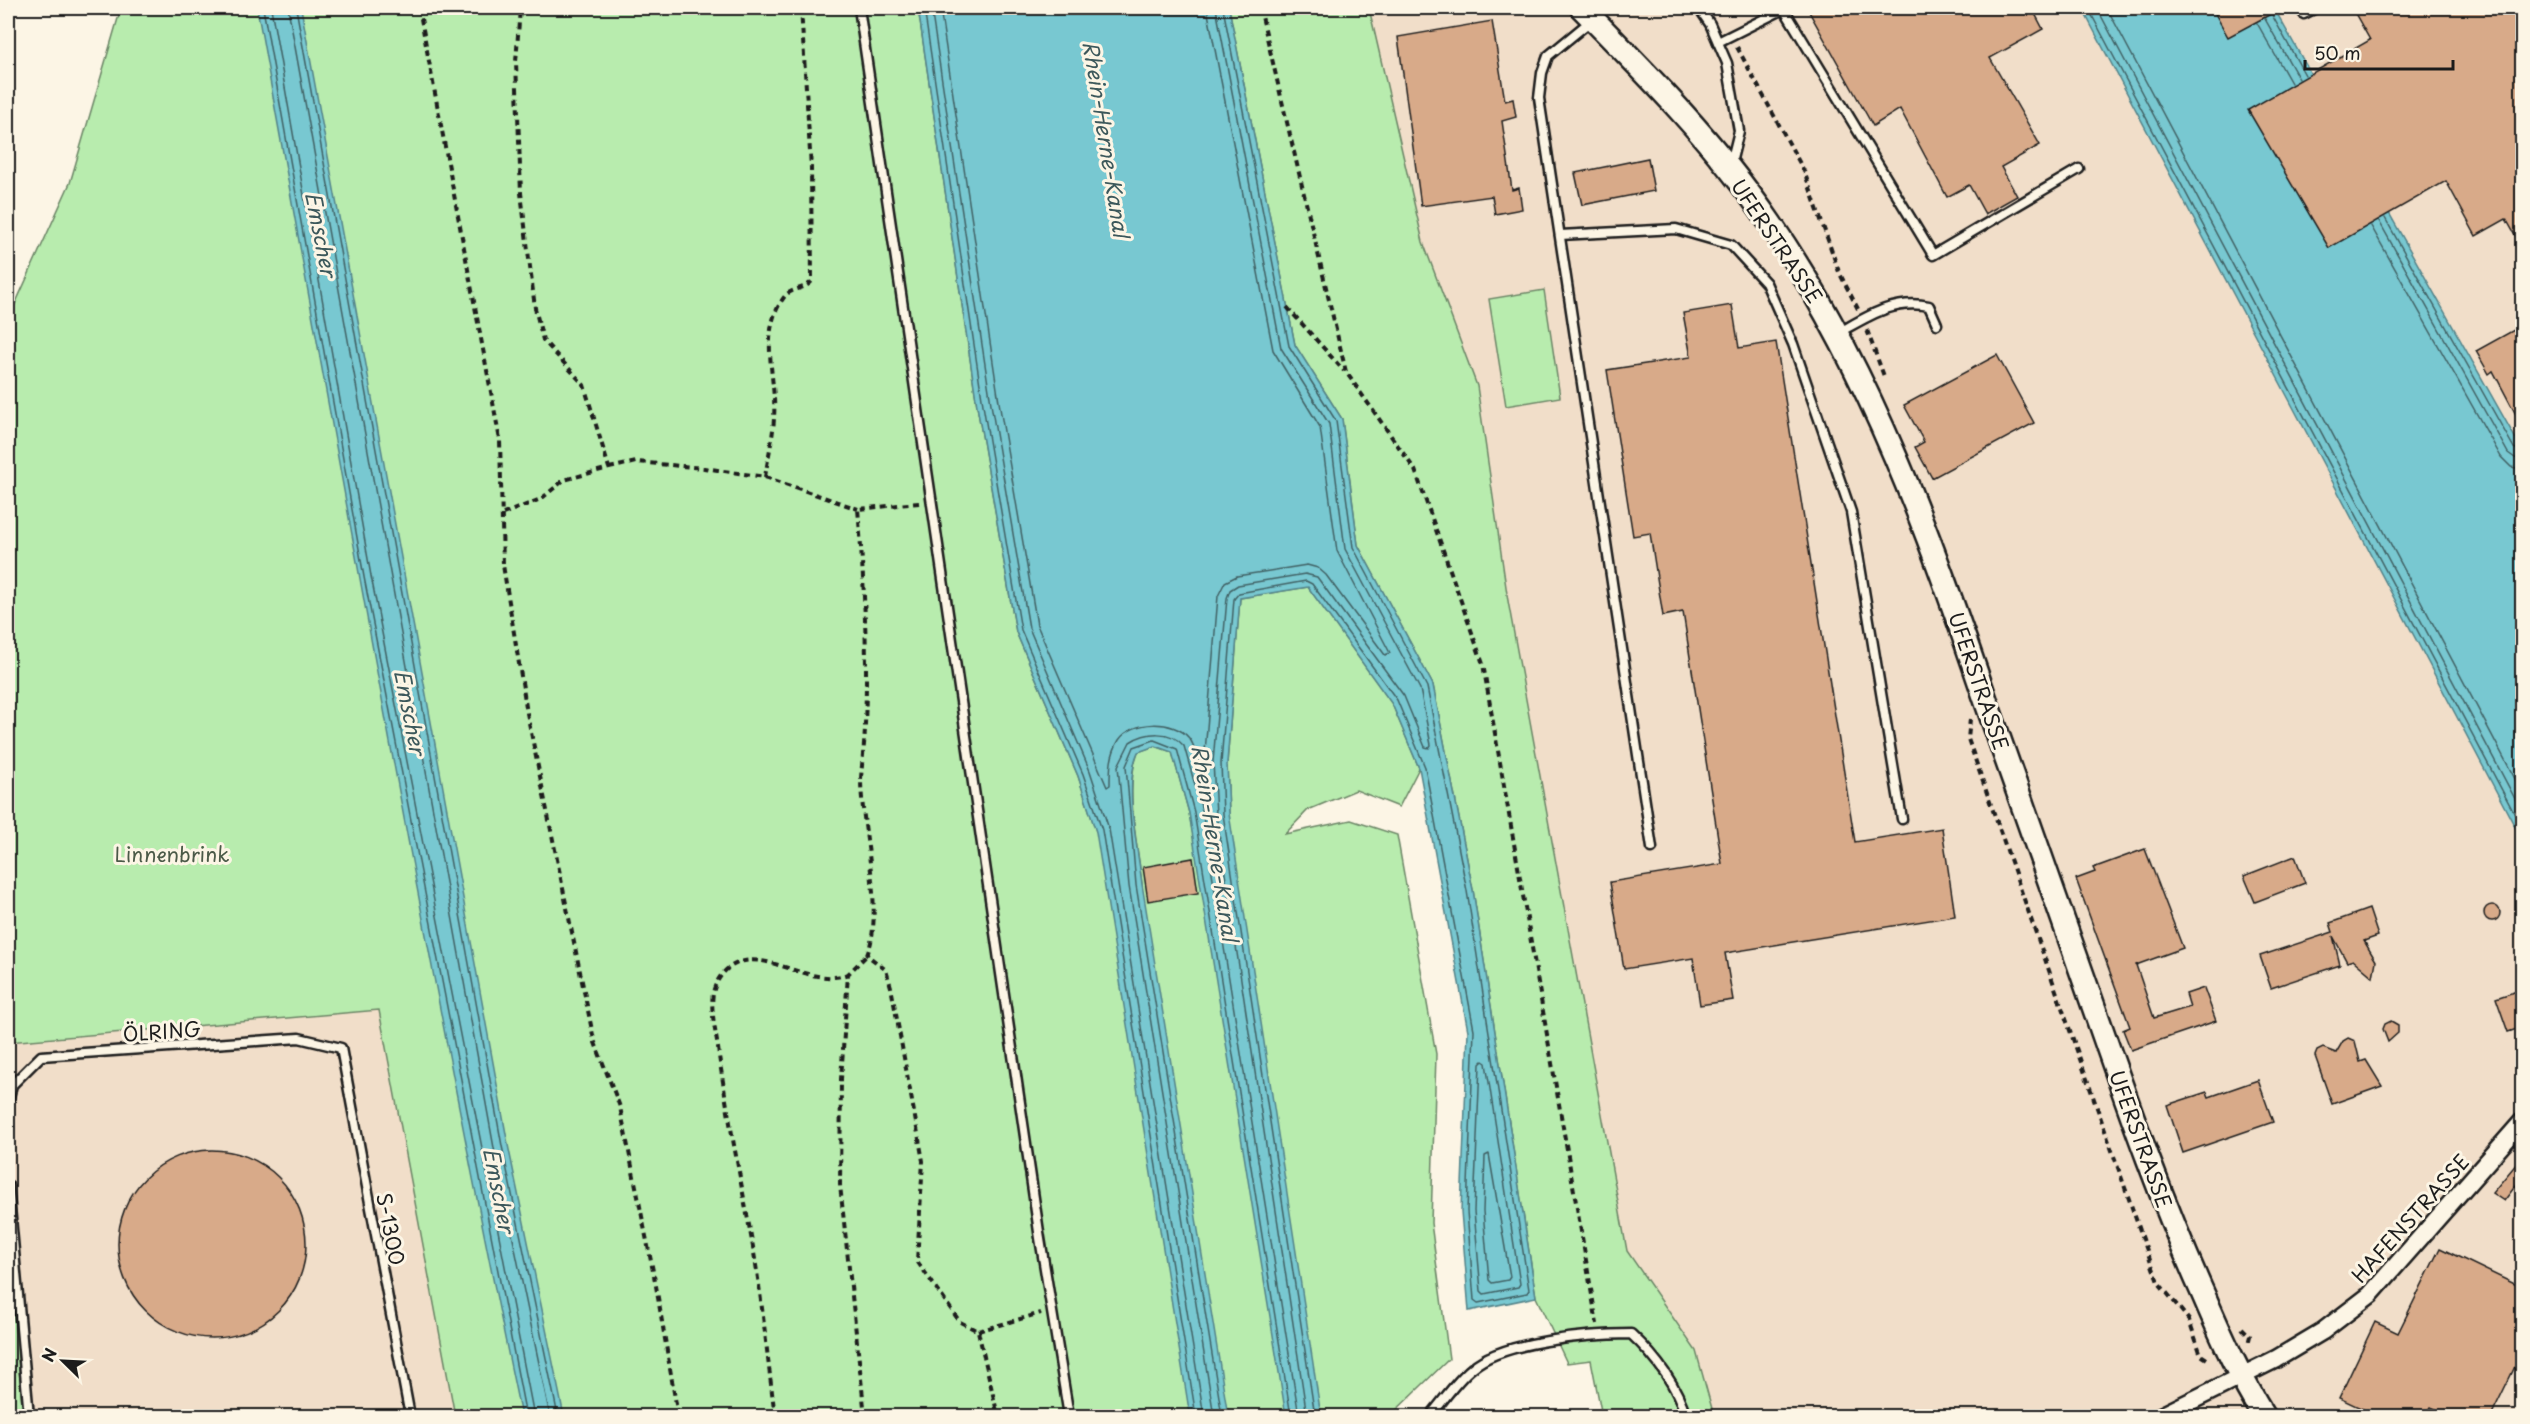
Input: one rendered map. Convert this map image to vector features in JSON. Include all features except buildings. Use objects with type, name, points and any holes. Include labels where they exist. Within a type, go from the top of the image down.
[{"type":"main road","name":"UFERSTRASSE","points":[[1588,13],[1665,96],[1729,170],[1769,221],[1837,334],[1865,386],[1906,482],[1964,637],[2118,1078],[2170,1216],[2240,1378],[2264,1416]]},
{"type":"street","name":"HAFENSTRASSE","points":[[2161,1416],[2240,1378],[2323,1330],[2370,1295],[2522,1123]]},
{"type":"lane","points":[[859,8],[1069,1416]]},
{"type":"lane","points":[[1699,8],[1727,63],[1739,131],[1729,170]]},
{"type":"lane","points":[[1718,42],[1783,8],[1933,255],[2079,169]]},
{"type":"lane","points":[[2304,14],[2316,8]]},
{"type":"lane","points":[[1588,13],[1548,56],[1542,73],[1539,98],[1652,848]]},
{"type":"lane","points":[[1560,235],[1676,229],[1731,245],[1766,283],[1793,344],[1851,512],[1902,819]]},
{"type":"lane","points":[[1837,334],[1878,310],[1900,304],[1929,306],[1937,324]]},
{"type":"lane","name":"ÖLRING","points":[[8,1101],[12,1085],[41,1056],[299,1038],[341,1048]]},
{"type":"lane","name":"S-1300","points":[[341,1048],[410,1416]]},
{"type":"lane","points":[[8,1185],[29,1416]]},
{"type":"lane","points":[[1430,1416],[1472,1367],[1507,1348],[1599,1334],[1631,1334],[1653,1354],[1680,1398],[1686,1416]]},
{"type":"path","points":[[419,8],[500,440],[503,565],[527,713],[594,1041],[620,1107],[656,1286],[678,1416]]},
{"type":"path","points":[[519,8],[516,62],[521,193],[535,308],[543,340],[584,385],[609,468]]},
{"type":"path","points":[[765,477],[774,417],[769,333],[778,307],[787,294],[807,287],[812,281],[812,168],[801,8]]},
{"type":"path","points":[[1260,8],[1346,372]]},
{"type":"path","points":[[1287,307],[1346,372],[1415,470],[1483,664],[1599,1334]]},
{"type":"path","points":[[503,514],[541,499],[564,480],[636,462],[704,468],[765,477],[858,509],[932,502]]},
{"type":"path","points":[[775,1416],[756,1267],[730,1132],[714,1017],[713,992],[717,981],[727,968],[740,961],[755,960],[814,978],[834,979],[848,974],[867,955],[873,941],[874,917],[861,779],[866,723],[865,632],[858,509]]},
{"type":"path","points":[[1968,738],[2158,1282],[2188,1320]]},
{"type":"path","points":[[867,955],[886,970],[918,1125],[923,1161],[917,1261],[960,1322],[978,1331],[1052,1310]]},
{"type":"path","points":[[848,974],[840,1079],[840,1185],[865,1416]]},
{"type":"path","points":[[978,1331],[998,1416]]},
{"type":"shaded area","points":[[1369,8],[2522,8],[2522,1416],[1714,1416],[1696,1351],[1627,1251],[1508,601],[1477,386],[1423,242]]},
{"type":"shaded area","points":[[379,1010],[455,1416],[23,1416],[8,1230],[8,1042]]},
{"type":"green space","name":"Linnenbrink","points":[[121,8],[918,8],[977,406],[1016,632],[1078,776],[1096,831],[1142,884],[1133,817],[1134,766],[1138,752],[1155,746],[1172,752],[1189,813],[1200,874],[1229,813],[1227,764],[1240,598],[1308,587],[1392,704],[1419,768],[1399,807],[1356,790],[1308,810],[1285,834],[1351,820],[1397,835],[1436,1054],[1431,1223],[1449,1359],[1390,1416],[455,1416],[379,1010],[8,1042],[8,320],[70,183]]},
{"type":"green space","points":[[1229,8],[1369,8],[1423,242],[1477,386],[1508,601],[1627,1251],[1696,1351],[1714,1416],[1602,1416],[1591,1360],[1567,1363],[1536,1297],[1473,890],[1433,685],[1358,545],[1342,419],[1295,345]]},
{"type":"green space","points":[[1544,290],[1560,397],[1506,406],[1489,299]]},
{"type":"green space","points":[[8,1230],[23,1416],[8,1416]]},
{"type":"water","name":"Emscher","points":[[257,8],[301,8],[508,1145],[564,1416],[521,1416],[417,889]]},
{"type":"water","name":"Rhein-Herne-Kanal","points":[[918,8],[1229,8],[1295,345],[1342,419],[1358,545],[1433,685],[1473,890],[1536,1297],[1469,1311],[1461,1211],[1468,1031],[1419,768],[1392,704],[1308,587],[1240,598],[1227,763],[1229,813],[1321,1416],[1286,1416],[1189,813],[1172,752],[1155,746],[1138,752],[1132,781],[1133,817],[1228,1416],[1190,1416],[1096,832],[1078,776],[1016,632],[977,406]]},
{"type":"water","points":[[2082,8],[2274,8],[2522,450],[2522,840]]}]
